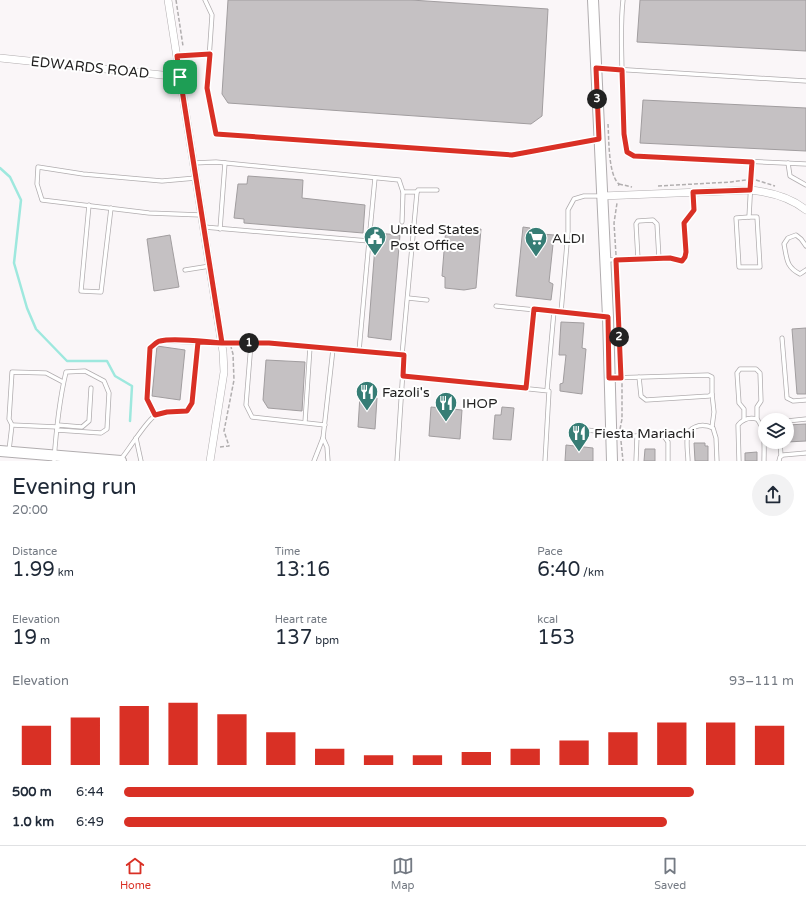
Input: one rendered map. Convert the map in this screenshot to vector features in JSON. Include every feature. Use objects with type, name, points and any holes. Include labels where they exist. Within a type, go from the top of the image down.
[{"type":"main road","points":[[593,0],[608,317],[609,378],[614,435],[612,461]]},
{"type":"main road","points":[[4,451],[53,459],[120,461]]},
{"type":"street","points":[[168,0],[222,343],[224,372],[210,461]]},
{"type":"street","name":"EDWARDS ROAD","points":[[0,58],[180,77]]},
{"type":"street","points":[[602,196],[750,190],[774,194],[806,210]]},
{"type":"lane","points":[[205,0],[212,15],[207,88],[216,134],[512,155],[599,139]]},
{"type":"lane","points":[[623,0],[621,15],[622,70],[624,134],[627,152],[634,156],[806,164]]},
{"type":"lane","points":[[177,56],[210,54]]},
{"type":"lane","points":[[596,68],[806,80]]},
{"type":"lane","points":[[194,163],[216,162],[399,180],[403,192],[402,222]]},
{"type":"lane","points":[[749,217],[752,162]]},
{"type":"lane","points":[[220,229],[225,163]]},
{"type":"lane","points":[[788,163],[790,176],[806,185]]},
{"type":"lane","points":[[196,178],[162,181],[83,174],[38,167],[37,184],[42,200],[150,212],[202,215]]},
{"type":"lane","points":[[359,351],[375,178]]},
{"type":"lane","points":[[403,192],[437,190]]},
{"type":"lane","points":[[397,461],[404,355],[402,355],[417,192]]},
{"type":"lane","points":[[605,260],[670,258],[682,261],[685,257],[684,223],[694,210],[693,192]]},
{"type":"lane","points":[[561,312],[568,232],[568,210],[574,199],[584,196],[602,196]]},
{"type":"lane","points":[[89,205],[82,291],[101,292],[111,208]]},
{"type":"lane","points":[[749,217],[758,217],[760,267],[738,267],[736,218],[749,217]]},
{"type":"lane","points":[[638,259],[636,224],[638,221],[653,220],[657,224],[659,259]]},
{"type":"lane","points":[[204,227],[369,241]]},
{"type":"lane","points":[[806,246],[801,238],[796,235],[788,238],[784,244],[788,264],[793,270],[800,274],[806,270]]},
{"type":"lane","points":[[185,270],[210,266]]},
{"type":"lane","points":[[408,298],[427,300]]},
{"type":"lane","points":[[496,306],[608,317]]},
{"type":"lane","points":[[526,388],[534,309]]},
{"type":"lane","points":[[545,461],[549,391],[547,390],[554,311]]},
{"type":"lane","points":[[782,338],[787,398],[793,401],[806,400]]},
{"type":"lane","points":[[155,415],[147,399],[150,348],[159,341],[251,343],[402,355]]},
{"type":"lane","points":[[120,461],[155,415],[167,412],[187,411],[192,403],[198,342]]},
{"type":"lane","points":[[251,343],[246,405],[252,417],[325,425]]},
{"type":"lane","points":[[305,422],[310,347]]},
{"type":"lane","points":[[314,461],[323,438],[333,349]]},
{"type":"lane","points":[[744,420],[744,409],[739,403],[737,373],[740,370],[756,369],[760,373],[762,400],[757,407],[757,420],[760,424],[762,432],[764,461]]},
{"type":"lane","points":[[53,459],[57,427],[63,382],[66,372],[86,371],[104,381],[109,393],[107,430],[101,433],[57,427]]},
{"type":"lane","points":[[4,451],[12,425],[9,419],[12,372],[46,373],[63,382]]},
{"type":"lane","points":[[609,378],[710,375],[712,377],[714,412],[712,427],[716,438],[717,461]]},
{"type":"lane","points":[[403,376],[547,390]]},
{"type":"lane","points":[[639,377],[641,396],[646,400],[709,396],[712,394]]},
{"type":"lane","points":[[12,425],[57,427],[82,426],[89,421],[91,388]]},
{"type":"lane","points":[[739,461],[738,425],[742,420],[749,418],[757,420]]},
{"type":"lane","points":[[794,420],[806,419]]},
{"type":"lane","points":[[688,461],[687,434],[691,428],[698,425],[712,427]]},
{"type":"lane","points":[[574,429],[614,435],[637,436],[647,433],[656,433],[664,436],[668,442],[668,461]]},
{"type":"lane","points":[[636,461],[637,436]]},
{"type":"lane","points":[[136,438],[141,461]]},
{"type":"lane","points":[[323,438],[327,447],[328,461]]},
{"type":"lane","points":[[779,461],[781,456],[780,449]]},
{"type":"lane","points":[[781,456],[806,453]]},
{"type":"path","points":[[608,119],[612,173],[615,181],[619,184],[614,223],[622,419],[620,430],[614,435],[623,461]]},
{"type":"building","points":[[228,0],[411,0],[548,9],[542,116],[531,124],[228,103],[222,94]]},
{"type":"building","points":[[640,0],[806,0],[806,51],[637,42]]},
{"type":"building","points":[[643,100],[806,108],[806,151],[640,143]]},
{"type":"building","points":[[248,176],[303,180],[302,198],[365,205],[363,233],[244,223],[244,219],[234,218],[238,184],[247,184]]},
{"type":"building","points":[[446,227],[481,229],[476,288],[464,290],[445,288],[445,277],[442,276]]},
{"type":"building","name":"ALDI","points":[[523,227],[530,228],[530,233],[554,235],[549,282],[553,284],[551,300],[516,296]]},
{"type":"building","points":[[376,233],[400,235],[391,340],[368,337]]},
{"type":"building","points":[[170,235],[179,287],[154,291],[147,239]]},
{"type":"building","points":[[561,322],[584,323],[582,348],[586,349],[582,394],[560,391],[560,384],[563,383],[566,355],[559,355]]},
{"type":"building","points":[[806,328],[806,394],[797,394],[792,329]]},
{"type":"building","points":[[157,346],[185,350],[180,400],[152,396]]},
{"type":"building","points":[[266,360],[305,362],[302,411],[268,408],[263,400]]},
{"type":"building","name":"Fazoli's","points":[[360,395],[377,398],[375,429],[358,427]]},
{"type":"building","name":"IHOP","points":[[431,407],[462,410],[460,439],[429,436]]},
{"type":"building","points":[[502,407],[514,408],[511,440],[493,439],[495,415],[501,415]]},
{"type":"building","points":[[806,424],[806,441],[794,442],[794,425]]},
{"type":"building","points":[[694,443],[705,443],[705,446],[708,446],[708,461],[695,461]]},
{"type":"building","name":"Fiesta Mariachi","points":[[566,445],[593,448],[593,461],[565,461]]},
{"type":"building","points":[[645,449],[655,449],[655,461],[644,461]]},
{"type":"building","points":[[757,452],[757,461],[745,461],[745,453]]},
{"type":"waterway","points":[[0,168],[10,177],[21,200],[14,263],[27,308],[36,329],[67,361],[107,361],[115,376],[132,386],[130,421]]},
{"type":"place","name":"United States Post Office","points":[[375,256]]},
{"type":"place","name":"ALDI","points":[[536,258]]},
{"type":"place","name":"Fazoli's","points":[[367,412]]},
{"type":"place","name":"IHOP","points":[[446,422]]},
{"type":"place","name":"Fiesta Mariachi","points":[[579,452]]},
{"type":"route","points":[[180,77],[177,56],[210,54],[207,88],[216,134],[512,155],[599,139],[596,68],[622,70],[624,134],[627,152],[634,156],[752,162],[750,190],[693,192],[694,210],[684,223],[686,252],[682,261],[670,258],[616,260],[621,378],[609,378],[608,317],[534,309],[526,388],[403,376],[404,355],[269,343],[222,343],[198,342],[192,403],[187,411],[167,412],[155,415],[147,399],[150,348],[159,341],[174,340],[222,343],[180,77]]}]
